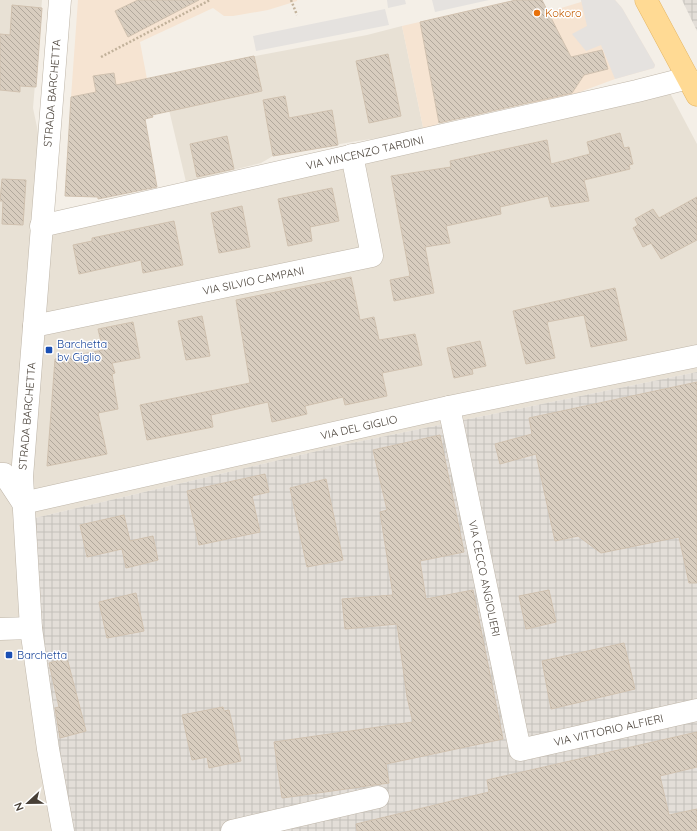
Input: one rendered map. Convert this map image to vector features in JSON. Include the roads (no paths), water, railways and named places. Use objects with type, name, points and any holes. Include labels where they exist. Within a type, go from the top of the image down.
[{"type":"main road","points":[[646,0],[693,86]]},
{"type":"street","name":"STRADA BARCHETTA","points":[[60,0],[22,477],[22,503],[31,628],[48,749],[63,831]]},
{"type":"street","name":"VIA VINCENZO TARDINI","points":[[42,226],[630,93],[693,86]]},
{"type":"street","name":"VIA SILVIO CAMPANI","points":[[34,326],[372,256],[352,155]]},
{"type":"street","name":"VIA DEL GIGLIO","points":[[22,503],[449,407],[697,356]]},
{"type":"street","name":"VIA CECCO ANGIOLIERI","points":[[449,407],[520,750]]},
{"type":"street","points":[[0,474],[4,474],[22,503]]},
{"type":"street","points":[[0,629],[31,628]]},
{"type":"street","name":"VIA VITTORIO ALFIERI","points":[[520,750],[697,710]]},
{"type":"street","points":[[232,831],[378,797]]},
{"type":"place","name":"Kokoro","points":[[537,13]]},
{"type":"place","name":"Barchetta bv Giglio","points":[[49,350]]},
{"type":"place","name":"Barchetta","points":[[9,655]]}]
